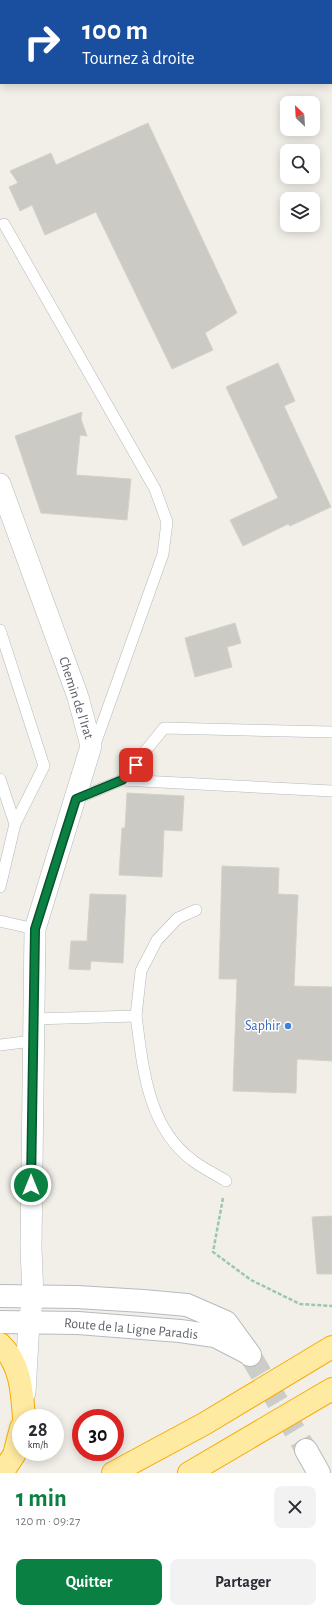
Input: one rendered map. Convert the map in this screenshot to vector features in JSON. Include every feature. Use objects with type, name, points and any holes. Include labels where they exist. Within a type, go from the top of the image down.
[{"type":"highway","points":[[0,1344],[7,1351],[21,1380],[23,1409]]},
{"type":"highway","points":[[112,1473],[204,1424],[332,1347]]},
{"type":"highway","points":[[222,1455],[332,1389]]},
{"type":"highway","points":[[189,1473],[332,1398]]},
{"type":"highway","points":[[2,1473],[12,1458]]},
{"type":"main road","name":"Route de la Ligne Paradis","points":[[0,1296],[143,1301],[187,1305],[226,1322],[250,1355],[215,1336],[180,1331],[143,1327],[0,1322]]},
{"type":"main road","points":[[0,1310],[18,1310],[33,1297]]},
{"type":"main road","points":[[306,1450],[320,1473]]},
{"type":"street","name":"Chemin de l'Irat","points":[[0,484],[78,697],[92,746],[35,929],[32,1041],[31,1248],[33,1297],[29,1322],[24,1409]]},
{"type":"lane","points":[[4,224],[155,489],[167,522],[163,554],[76,799]]},
{"type":"lane","points":[[0,630],[44,766],[15,824],[1,879],[0,892]]},
{"type":"lane","points":[[122,780],[164,728],[332,732]]},
{"type":"lane","points":[[0,779],[15,824]]},
{"type":"lane","points":[[76,799],[122,780],[332,791]]},
{"type":"lane","points":[[196,910],[178,918],[156,940],[141,971],[136,1016],[144,1074],[154,1109],[167,1134],[192,1159],[226,1181]]},
{"type":"lane","points":[[0,921],[35,929]]},
{"type":"lane","points":[[33,1019],[136,1016]]},
{"type":"lane","points":[[0,1045],[32,1041]]},
{"type":"path","points":[[226,1181],[214,1252],[251,1280],[300,1304],[332,1306]]},
{"type":"building","points":[[148,123],[237,313],[205,333],[213,350],[172,369],[96,212],[45,235],[32,205],[20,211],[9,187],[18,183],[10,171],[51,153],[56,165]]},
{"type":"building","points":[[278,363],[295,401],[284,406],[331,507],[290,526],[288,524],[243,546],[230,520],[278,498],[226,387]]},
{"type":"building","points":[[82,412],[81,419],[87,436],[80,435],[76,475],[131,479],[127,520],[41,513],[15,436]]},
{"type":"building","points":[[235,623],[241,643],[227,647],[232,667],[195,677],[185,638]]},
{"type":"building","points":[[127,793],[184,796],[182,831],[164,830],[162,877],[119,875],[122,828],[125,828]]},
{"type":"building","points":[[222,866],[279,868],[278,894],[298,895],[294,986],[332,987],[332,1061],[297,1059],[296,1093],[233,1091],[237,979],[219,979]]},
{"type":"building","points":[[90,894],[126,895],[123,963],[91,961],[90,970],[69,969],[71,941],[87,941]]},
{"type":"building","points":[[332,1216],[332,1274],[317,1274],[312,1217]]},
{"type":"tunnel","points":[[250,1355],[306,1450]]},
{"type":"place","name":"Saphir","points":[[288,1026]]},
{"type":"route","points":[[31,1185],[32,1041],[35,929],[76,799],[122,780],[136,765]]}]
